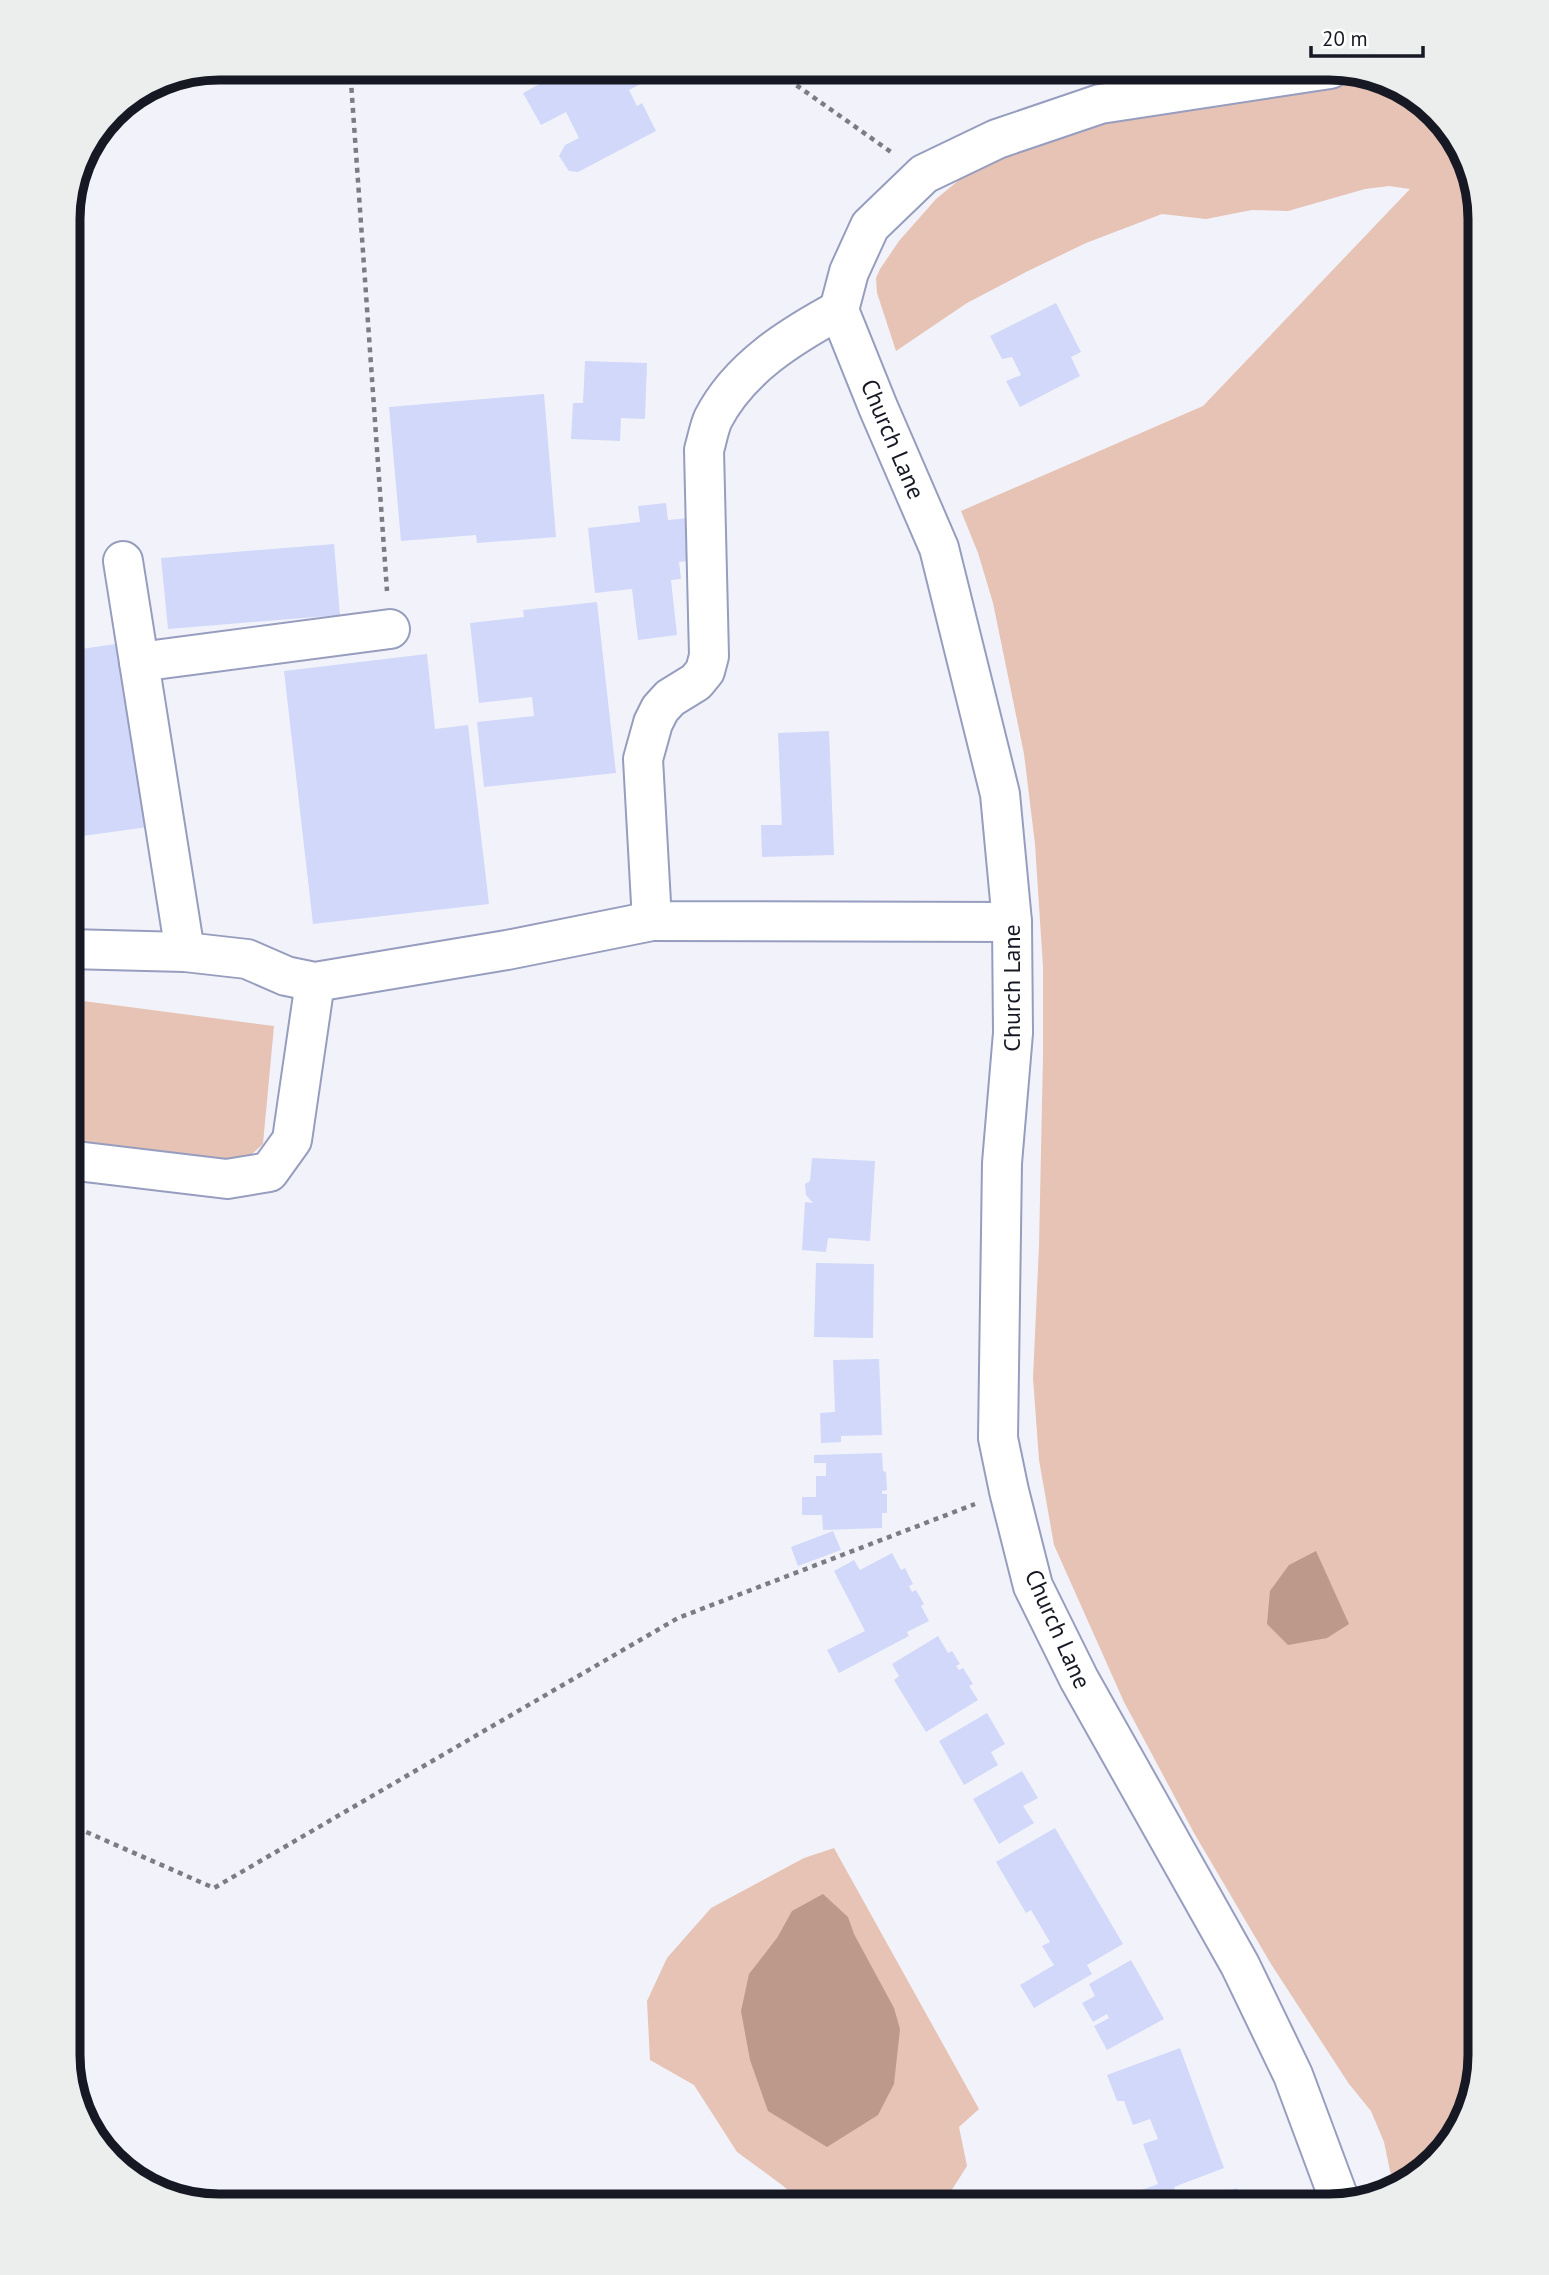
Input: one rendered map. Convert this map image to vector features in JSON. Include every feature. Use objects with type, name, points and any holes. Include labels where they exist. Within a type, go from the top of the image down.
[{"type":"street","points":[[652,921],[642,759],[660,709],[670,698],[696,682],[705,671],[709,656],[704,450],[712,420],[728,396],[757,363],[787,341],[839,310],[849,272],[870,226],[924,174],[997,139],[1100,104],[1252,81]]},
{"type":"street","name":"Church Lane","points":[[839,310],[877,407],[939,548],[1000,794],[1012,922],[1013,1033],[1002,1163],[998,1438],[1033,1586],[1079,1679],[1240,1965],[1293,2075],[1337,2194]]},
{"type":"street","points":[[123,561],[185,952]]},
{"type":"street","points":[[139,662],[390,629]]},
{"type":"street","points":[[81,949],[185,952],[247,960],[286,976],[315,982],[507,950],[652,921],[1012,922]]},
{"type":"street","points":[[80,1161],[227,1179],[269,1172],[292,1140],[315,982]]},
{"type":"path","points":[[351,80],[390,629]]},
{"type":"path","points":[[789,81],[855,129],[924,174]]},
{"type":"path","points":[[80,1829],[214,1888],[678,1618],[1009,1491]]},
{"type":"shaded area","points":[[1352,83],[1383,91],[1414,109],[1440,135],[1458,166],[1467,201],[1468,2056],[1464,2092],[1450,2125],[1428,2154],[1392,2180],[1384,2142],[1371,2111],[1349,2084],[1271,1964],[1194,1833],[1124,1702],[1054,1545],[1039,1460],[1033,1378],[1043,1056],[1043,967],[1035,844],[1024,754],[993,603],[978,553],[961,511],[1203,406],[1410,189],[1389,186],[1365,189],[1288,211],[1252,210],[1206,219],[1162,214],[1086,243],[1026,272],[967,303],[896,351],[877,293],[876,278],[880,269],[899,241],[936,199],[976,166],[1022,140],[1240,95]]},
{"type":"shaded area","points":[[81,1001],[274,1026],[263,1144],[241,1164],[80,1145]]},
{"type":"shaded area","points":[[1316,1551],[1349,1624],[1327,1638],[1288,1645],[1267,1624],[1270,1591],[1289,1565]]},
{"type":"shaded area","points":[[834,1848],[979,2109],[959,2127],[967,2166],[949,2194],[792,2194],[737,2152],[694,2085],[650,2060],[647,2001],[667,1958],[711,1908],[804,1858]]},
{"type":"shaded area","points":[[823,1894],[848,1917],[854,1934],[894,2008],[900,2029],[894,2084],[878,2115],[827,2147],[768,2111],[750,2060],[741,2011],[749,1974],[777,1938],[792,1911]]},
{"type":"building","points":[[546,80],[648,80],[629,90],[637,106],[642,103],[656,131],[578,172],[569,171],[559,156],[565,145],[579,138],[566,112],[541,125],[523,93]]},
{"type":"building","points":[[1056,303],[1081,352],[1071,357],[1080,376],[1020,407],[1006,381],[1021,375],[1012,357],[1002,359],[990,336]]},
{"type":"building","points":[[585,361],[647,363],[645,419],[621,418],[620,441],[571,439],[573,403],[583,403]]},
{"type":"building","points":[[544,394],[556,537],[477,543],[476,535],[401,541],[389,407]]},
{"type":"building","points":[[666,503],[668,520],[689,518],[694,560],[679,562],[681,579],[671,580],[677,635],[638,640],[632,589],[595,593],[588,528],[640,522],[638,506]]},
{"type":"building","points":[[334,544],[340,615],[168,629],[161,558]]},
{"type":"building","points":[[597,602],[616,773],[484,787],[477,722],[534,716],[532,697],[479,703],[470,623],[524,617],[523,610]]},
{"type":"building","points":[[122,643],[148,827],[81,836],[81,649]]},
{"type":"building","points":[[427,654],[435,729],[468,725],[489,904],[313,924],[284,671]]},
{"type":"building","points":[[829,731],[834,855],[762,857],[761,825],[782,825],[778,733]]},
{"type":"building","points":[[812,1158],[875,1161],[870,1241],[828,1238],[826,1252],[802,1250],[805,1202],[813,1203],[806,1195],[805,1184],[810,1181]]},
{"type":"building","points":[[816,1263],[874,1264],[873,1338],[814,1337]]},
{"type":"building","points":[[879,1359],[882,1435],[841,1436],[841,1442],[821,1443],[820,1413],[835,1412],[833,1360]]},
{"type":"building","points":[[882,1453],[887,1490],[882,1491],[882,1494],[887,1494],[887,1513],[882,1513],[882,1528],[823,1530],[822,1515],[802,1515],[802,1497],[816,1497],[816,1476],[826,1476],[826,1463],[814,1463],[814,1455]]},
{"type":"building","points":[[833,1531],[841,1550],[798,1566],[791,1547]]},
{"type":"building","points":[[892,1553],[901,1570],[905,1568],[913,1584],[909,1586],[912,1592],[916,1590],[924,1604],[921,1606],[929,1621],[907,1632],[909,1636],[839,1673],[827,1650],[865,1631],[834,1571],[854,1560],[860,1570]]},
{"type":"building","points":[[938,1636],[948,1653],[952,1651],[960,1664],[956,1666],[959,1670],[963,1668],[973,1684],[969,1686],[978,1700],[926,1732],[894,1680],[899,1676],[892,1664]]},
{"type":"building","points":[[987,1713],[1005,1744],[991,1752],[998,1765],[964,1785],[939,1741]]},
{"type":"building","points":[[1022,1771],[1038,1798],[1023,1806],[1034,1823],[999,1844],[973,1799]]},
{"type":"building","points":[[1055,1828],[1123,1944],[1087,1965],[1092,1974],[1034,2008],[1020,1985],[1054,1965],[1042,1946],[1050,1942],[1031,1910],[1026,1913],[996,1862]]},
{"type":"building","points":[[1131,1960],[1164,2019],[1107,2050],[1094,2026],[1109,2018],[1107,2014],[1093,2022],[1082,2003],[1095,1996],[1089,1984]]},
{"type":"building","points":[[1180,2048],[1224,2168],[1174,2187],[1177,2194],[1130,2194],[1158,2184],[1143,2144],[1158,2139],[1150,2119],[1133,2125],[1124,2101],[1117,2101],[1107,2075]]},
{"type":"building","points":[[1237,2188],[1239,2194],[1219,2194]]}]
